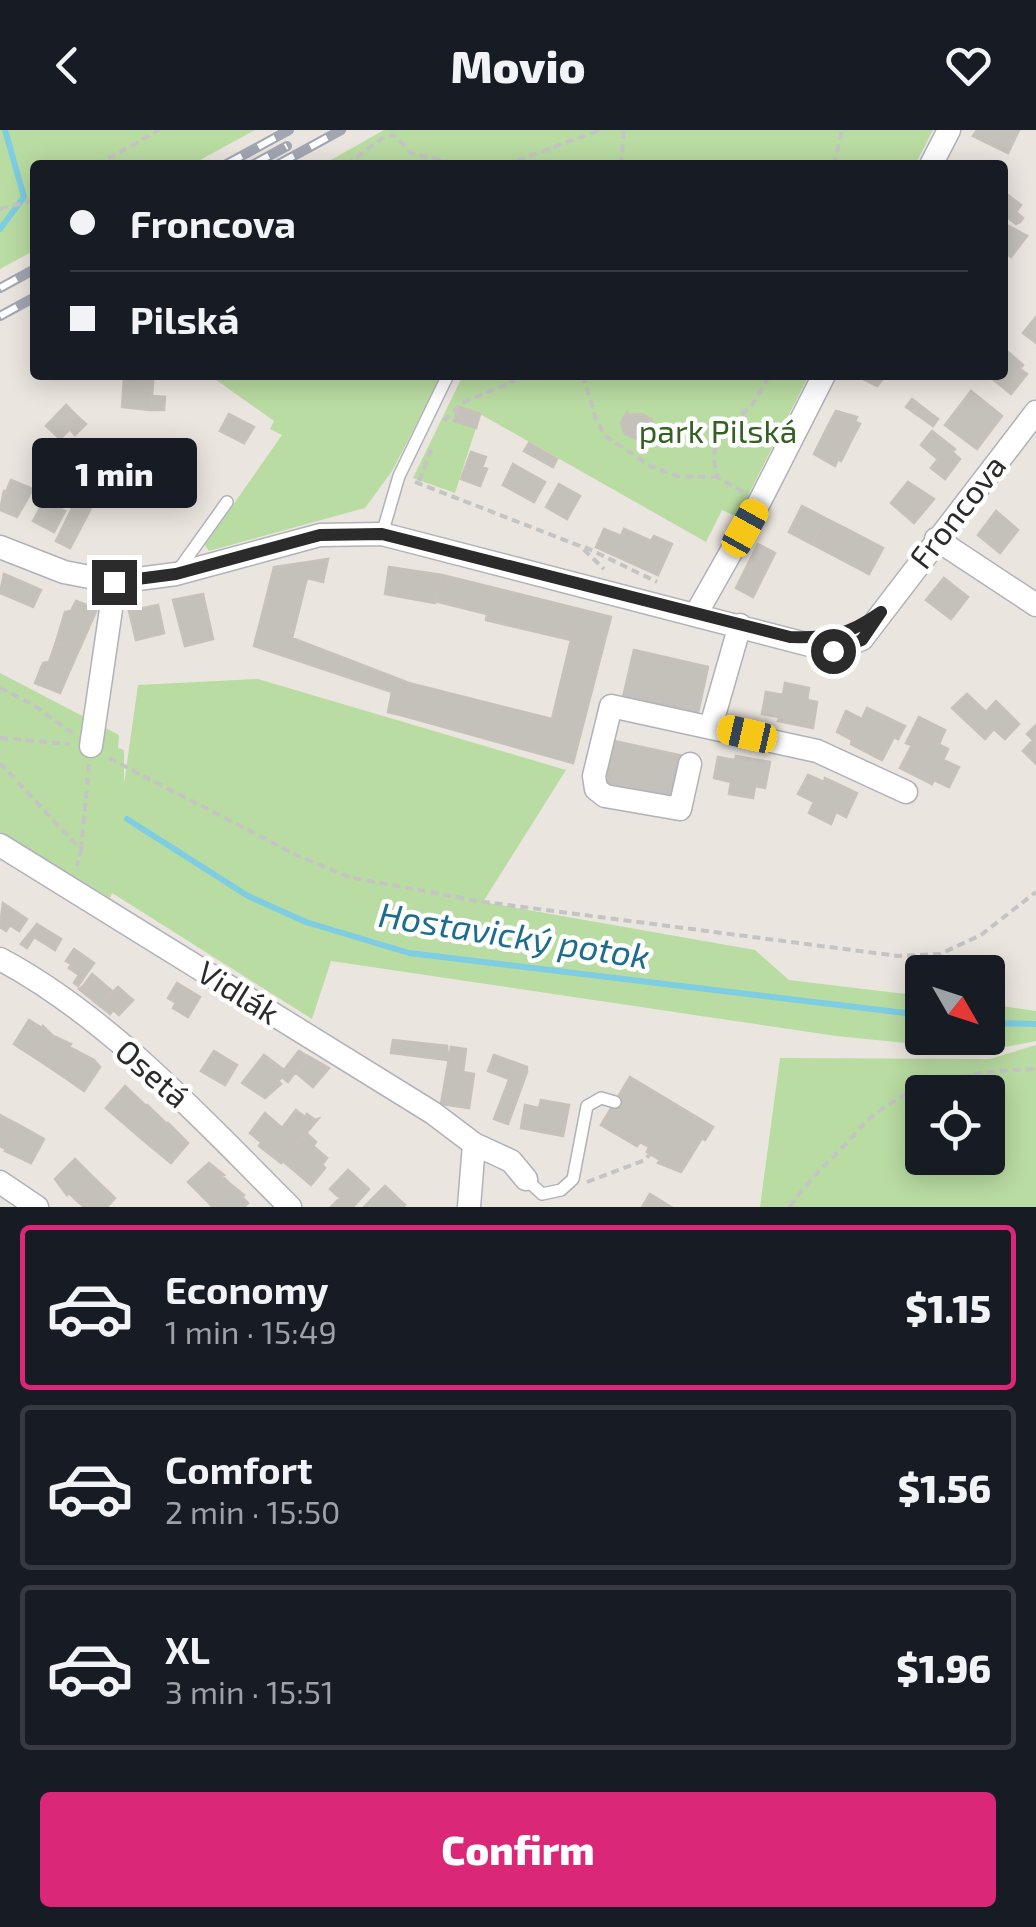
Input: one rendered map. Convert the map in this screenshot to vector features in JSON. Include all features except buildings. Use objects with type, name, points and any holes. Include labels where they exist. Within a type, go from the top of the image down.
[{"type":"street","points":[[933,160],[948,130]]},
{"type":"street","points":[[696,614],[761,500],[821,380]]},
{"type":"street","name":"Froncova","points":[[0,547],[64,572],[114,582],[176,574],[320,535],[382,534],[833,651],[862,640],[1036,412]]},
{"type":"street","points":[[936,539],[1036,606]]},
{"type":"street","points":[[91,746],[114,582]]},
{"type":"street","points":[[711,726],[740,625]]},
{"type":"street","points":[[690,764],[680,808],[606,796],[596,788],[594,776],[611,706],[817,751],[906,792]]},
{"type":"street","name":"Vidlák","points":[[0,845],[434,1113],[474,1144],[511,1161],[526,1179]]},
{"type":"street","name":"Osetá","points":[[0,959],[41,981],[170,1086],[290,1207]]},
{"type":"street","points":[[468,1207],[474,1144]]},
{"type":"street","points":[[0,1182],[37,1207]]},
{"type":"lane","points":[[382,534],[399,476],[446,380]]},
{"type":"lane","points":[[176,574],[226,502]]},
{"type":"lane","points":[[526,1179],[542,1194],[568,1186],[586,1106],[600,1098],[614,1102]]},
{"type":"path","points":[[106,160],[159,130]]},
{"type":"path","points":[[519,160],[600,130]]},
{"type":"path","points":[[621,160],[624,130]]},
{"type":"path","points":[[835,160],[842,130]]},
{"type":"path","points":[[353,160],[394,134],[411,153],[441,160]]},
{"type":"path","points":[[0,209],[30,201]]},
{"type":"path","points":[[418,483],[444,420],[462,403],[514,380]]},
{"type":"path","points":[[584,380],[604,435],[652,467],[677,476],[717,477],[761,500]]},
{"type":"path","points":[[717,477],[716,440],[752,405],[767,380]]},
{"type":"path","points":[[399,476],[580,546],[604,570],[609,594]]},
{"type":"path","points":[[0,688],[32,704],[131,772],[296,855],[349,877],[476,901],[898,956],[940,954],[981,936],[1036,892]]},
{"type":"path","points":[[0,738],[91,746]]},
{"type":"path","points":[[75,871],[91,746]]},
{"type":"path","points":[[0,763],[80,850]]},
{"type":"path","points":[[790,1207],[806,1181],[875,1114],[914,1092],[943,1080],[988,1070],[1036,1069]]},
{"type":"path","points":[[568,1186],[574,1192],[598,1175],[645,1160],[650,1154]]},
{"type":"green space","points":[[0,130],[255,130],[200,160],[30,160],[30,253],[0,269]]},
{"type":"green space","points":[[384,130],[933,130],[918,160],[331,160]]},
{"type":"green space","points":[[216,380],[439,380],[392,471],[365,508],[209,551],[205,545],[282,435],[270,429],[274,421]]},
{"type":"green space","name":"park Pilská","points":[[461,380],[806,380],[737,517],[722,510],[706,542],[480,414],[459,407],[455,421],[476,428],[455,493],[413,478]],"holes":[[[626,413],[646,419],[661,434],[659,443],[652,445],[625,434],[621,423]]]},
{"type":"green space","points":[[0,673],[119,735],[118,748],[124,750],[124,784],[138,685],[258,679],[566,770],[483,902],[755,950],[789,980],[905,994],[905,1043],[331,961],[312,1019],[112,893],[110,898],[0,832]]},
{"type":"green space","points":[[1005,1006],[1036,1011],[1036,1041],[1005,1047]]},
{"type":"green space","points":[[1036,1045],[1036,1207],[760,1207],[780,1058],[990,1059]]},
{"type":"waterway","points":[[0,229],[24,197],[5,130]]},
{"type":"waterway","name":"Hostavický potok","points":[[127,819],[248,896],[306,922],[409,953],[905,1013]]},
{"type":"waterway","name":"Hostavický potok","points":[[1005,1023],[1036,1024]]},
{"type":"railway","points":[[234,160],[289,130]]},
{"type":"railway","points":[[286,160],[341,130]]},
{"type":"railway","points":[[261,160],[287,146]]},
{"type":"railway","points":[[0,288],[30,272]]},
{"type":"railway","points":[[0,316],[30,300]]},
{"type":"route","points":[[114,582],[176,574],[320,535],[382,534],[790,637],[828,638],[854,631],[881,612],[862,640],[833,651]]}]
